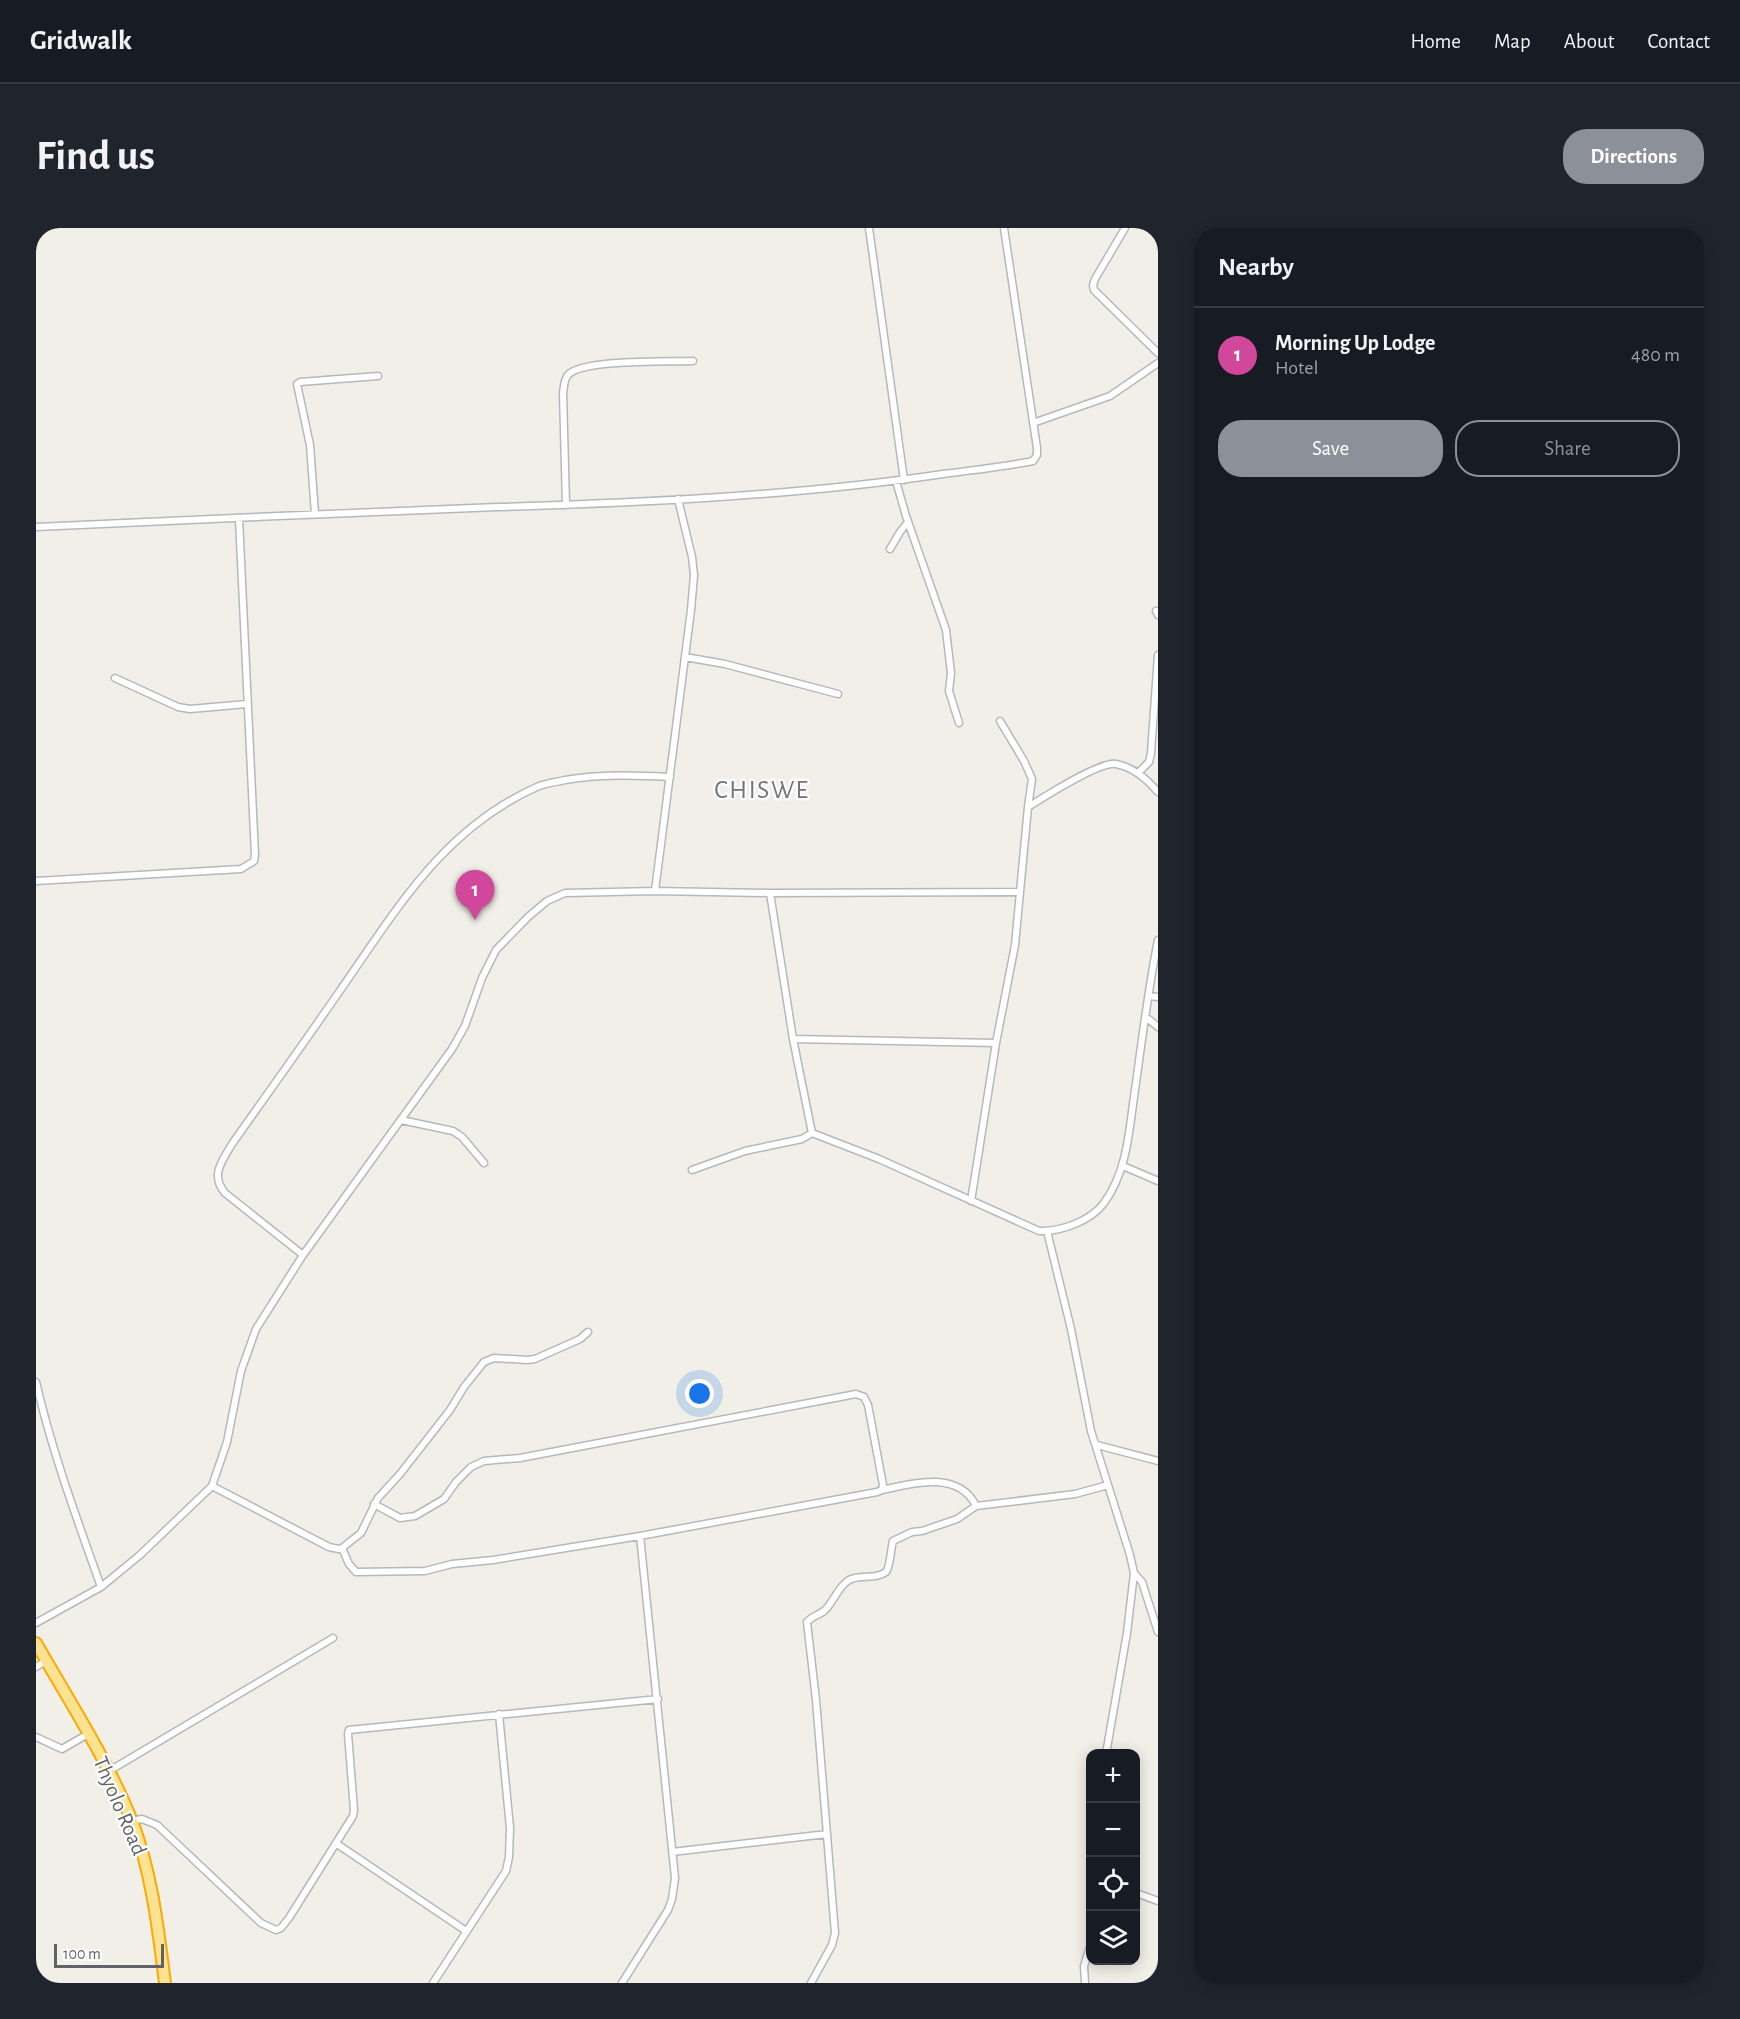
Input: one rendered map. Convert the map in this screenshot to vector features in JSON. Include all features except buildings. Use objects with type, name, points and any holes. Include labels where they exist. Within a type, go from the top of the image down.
[{"type":"highway","name":"Thyolo Road","points":[[36,1643],[108,1771],[131,1821],[154,1898],[165,1983]]},
{"type":"street","points":[[869,228],[904,480]]},
{"type":"street","points":[[36,527],[678,500],[795,492],[896,481],[1033,461],[1037,455],[1004,228]]},
{"type":"street","points":[[1125,228],[1093,285],[1097,295],[1158,352]]},
{"type":"street","points":[[566,505],[563,393],[567,376],[571,372],[589,366],[693,361]]},
{"type":"street","points":[[1033,423],[1110,396],[1158,363]]},
{"type":"street","points":[[315,514],[310,445],[297,384],[378,376]]},
{"type":"street","points":[[896,481],[946,630],[951,673],[949,691],[959,723]]},
{"type":"street","points":[[655,891],[694,574],[678,500]]},
{"type":"street","points":[[36,881],[241,869],[254,861],[238,519]]},
{"type":"street","points":[[890,549],[908,522]]},
{"type":"street","points":[[1138,773],[1149,762],[1151,753],[1158,655]]},
{"type":"street","points":[[685,657],[725,664],[838,694]]},
{"type":"street","points":[[115,678],[178,707],[190,709],[247,704]]},
{"type":"street","points":[[970,1201],[1014,945],[1032,784],[1030,772],[1000,721]]},
{"type":"street","points":[[1028,807],[1072,781],[1109,764],[1122,766],[1138,773],[1158,792]]},
{"type":"street","points":[[303,1255],[225,1193],[218,1182],[218,1168],[232,1144],[432,863],[486,815],[510,800],[540,786],[584,777],[609,775],[670,777]]},
{"type":"street","points":[[36,1623],[101,1587],[140,1556],[212,1486],[227,1442],[250,1342],[262,1318],[303,1255],[452,1049],[465,1026],[482,978],[496,950],[528,917],[548,901],[565,893],[655,891],[1020,892]]},
{"type":"street","points":[[770,893],[793,1039],[812,1133]]},
{"type":"street","points":[[812,1133],[1039,1231],[1047,1231],[1076,1222],[1095,1212],[1103,1204],[1123,1166],[1158,940]]},
{"type":"street","points":[[1149,996],[1158,997]]},
{"type":"street","points":[[1146,1017],[1158,1027]]},
{"type":"street","points":[[793,1039],[996,1043]]},
{"type":"street","points":[[401,1120],[453,1131],[462,1137],[484,1163]]},
{"type":"street","points":[[692,1170],[745,1151],[802,1139],[812,1133]]},
{"type":"street","points":[[1123,1166],[1158,1181]]},
{"type":"street","points":[[1047,1231],[1071,1329],[1086,1408],[1134,1573],[1127,1633],[1107,1749]]},
{"type":"street","points":[[212,1486],[329,1546],[342,1548],[361,1533],[374,1503],[450,1410],[464,1387],[484,1362],[494,1358],[535,1359],[580,1339],[588,1332]]},
{"type":"street","points":[[36,1382],[61,1472],[101,1587]]},
{"type":"street","points":[[374,1503],[400,1518],[415,1516],[444,1499],[471,1467],[484,1461],[520,1458],[856,1394],[864,1397],[868,1405],[882,1490]]},
{"type":"street","points":[[1097,1444],[1158,1461]]},
{"type":"street","points":[[342,1548],[349,1564],[356,1572],[425,1571],[452,1564],[494,1560],[640,1536],[877,1492],[908,1484],[941,1482],[957,1485],[973,1499],[976,1506]]},
{"type":"street","points":[[811,1983],[832,1945],[835,1933],[816,1700],[807,1622],[810,1618],[824,1612],[850,1579],[885,1572],[889,1568],[893,1541],[912,1532],[922,1531],[957,1519],[976,1506],[1075,1494],[1108,1485]]},
{"type":"street","points":[[622,1983],[668,1910],[675,1878],[640,1536]]},
{"type":"street","points":[[1134,1573],[1142,1582],[1158,1632]]},
{"type":"street","points":[[108,1771],[333,1638]]},
{"type":"street","points":[[36,1667],[46,1661]]},
{"type":"street","points":[[131,1821],[142,1819],[157,1825],[261,1923],[276,1930],[281,1928],[289,1918],[353,1816],[349,1731],[658,1698]]},
{"type":"street","points":[[432,1983],[506,1871],[508,1864],[510,1828],[499,1714]]},
{"type":"street","points":[[36,1738],[62,1749],[88,1734]]},
{"type":"street","points":[[672,1852],[827,1834]]},
{"type":"street","points":[[337,1844],[466,1931]]},
{"type":"street","points":[[1140,1894],[1158,1901]]},
{"type":"street","points":[[1085,1983],[1086,1960]]},
{"type":"place","name":"Morning Up Lodge","points":[[475,920]]},
{"type":"district","name":"CHISWE","points":[[762,790]]}]
